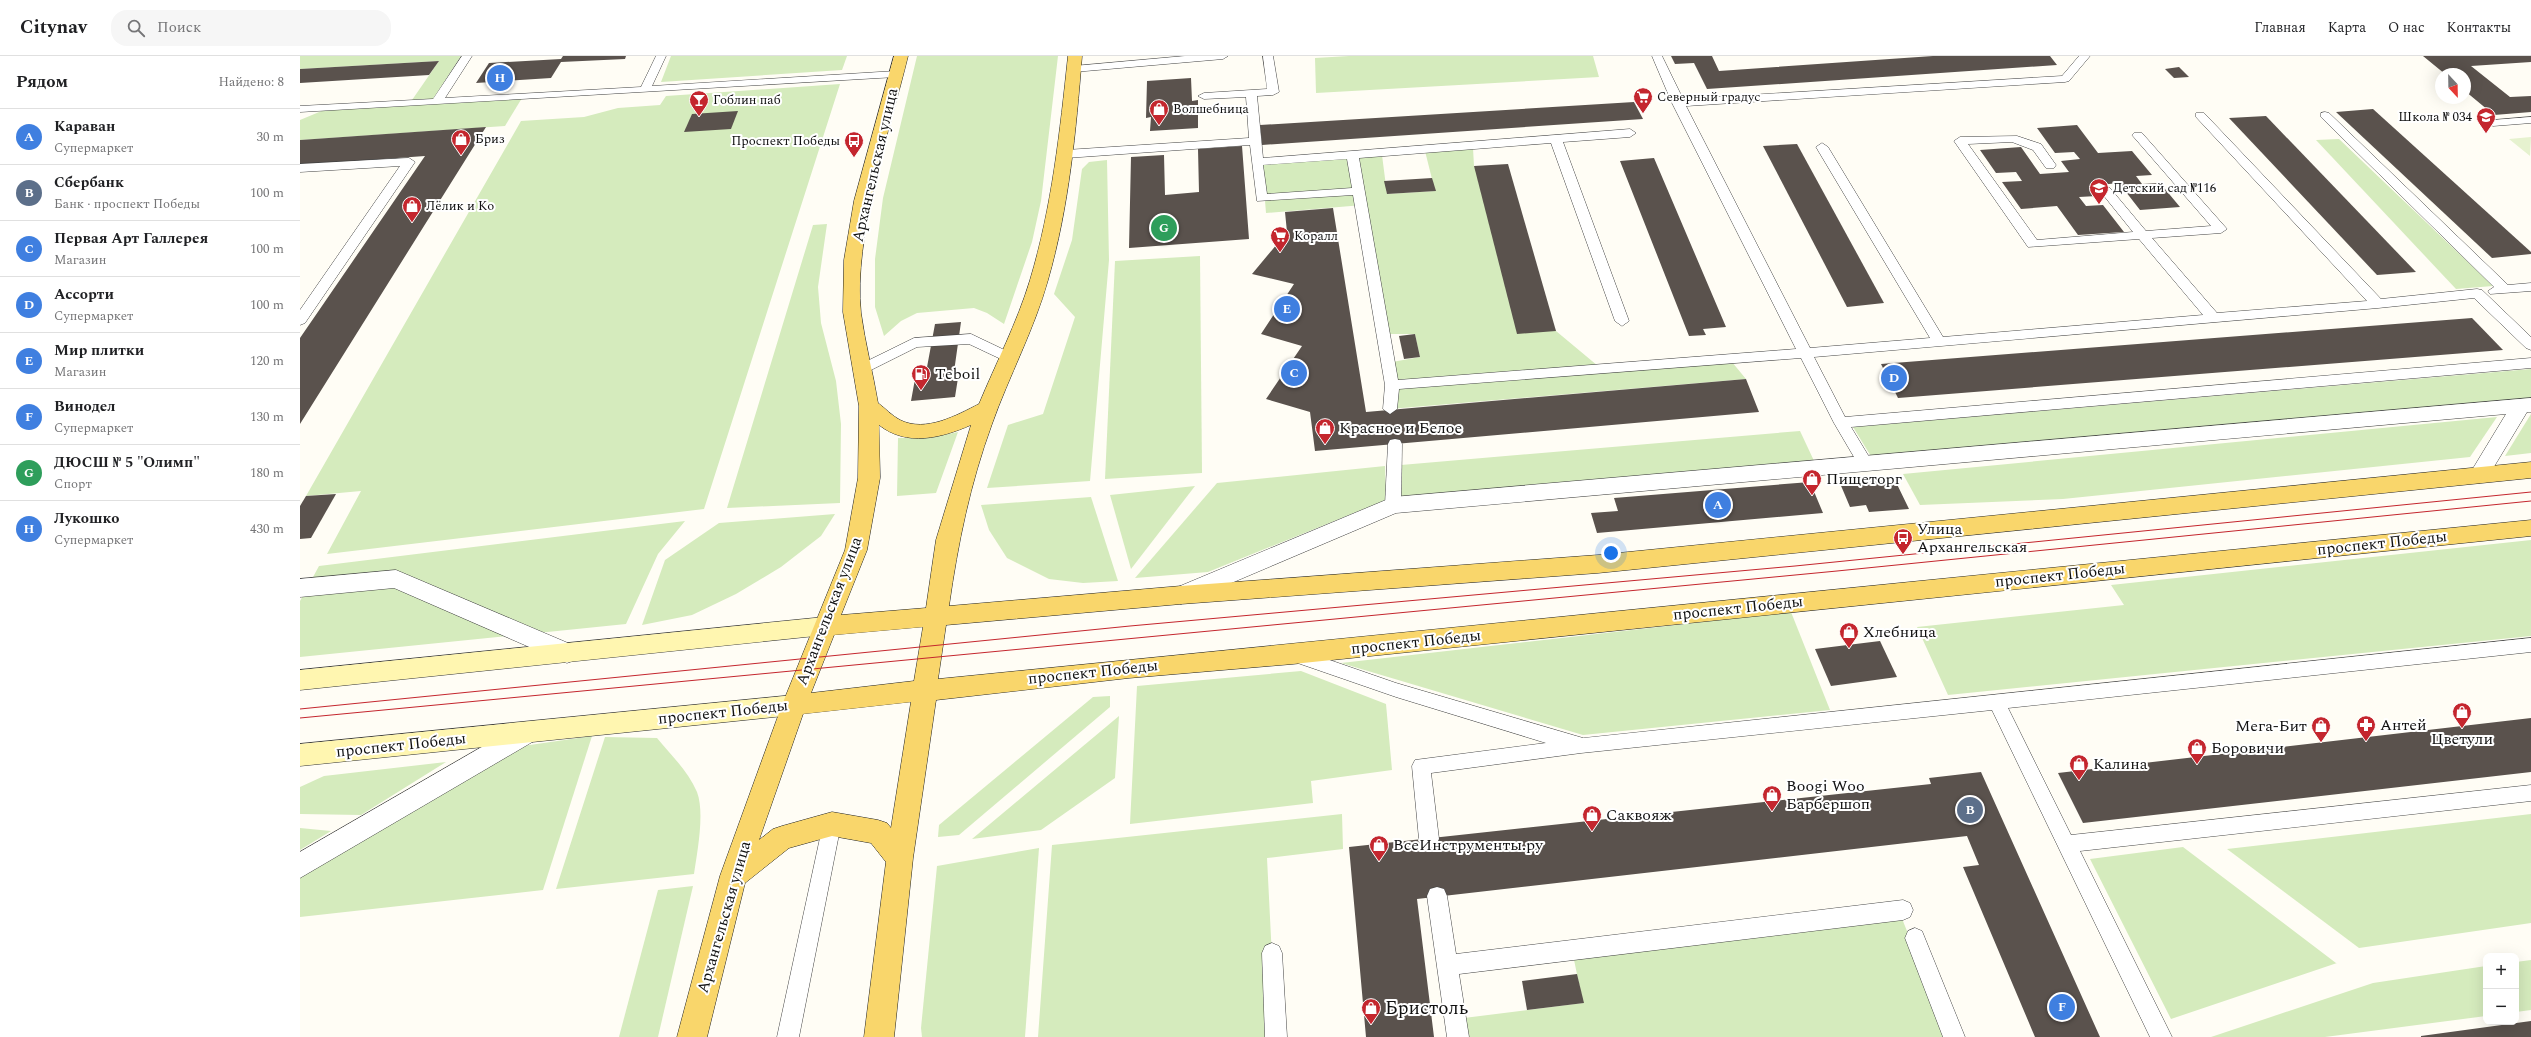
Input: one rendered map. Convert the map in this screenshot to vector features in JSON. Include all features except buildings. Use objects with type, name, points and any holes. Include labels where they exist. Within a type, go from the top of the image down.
[{"type":"main road","name":"Архангельская улица","points":[[692,1037],[733,876],[794,705],[856,550],[869,478],[869,406],[852,312],[853,260],[863,201],[901,56]]},
{"type":"main road","points":[[879,1037],[900,858],[947,540],[957,498],[988,408],[1023,326],[1048,248],[1066,154],[1074,62]]},
{"type":"main road","points":[[869,406],[894,426],[911,430],[950,426],[988,408]]},
{"type":"main road","points":[[300,680],[825,626],[1181,595],[1598,564],[2531,470]]},
{"type":"main road","name":"проспект Победы","points":[[300,755],[794,705],[1129,668],[1294,654],[2531,528]]},
{"type":"main road","points":[[733,876],[782,838],[832,824],[878,832],[900,858]]},
{"type":"street","points":[[1181,595],[1393,505],[1866,465],[2526,406]]},
{"type":"street","points":[[2479,475],[2526,406]]},
{"type":"street","points":[[300,588],[396,579],[567,653]]},
{"type":"street","points":[[300,866],[525,733]]},
{"type":"lane","points":[[437,102],[467,56]]},
{"type":"lane","points":[[645,90],[661,56]]},
{"type":"lane","points":[[1074,62],[1224,56]]},
{"type":"lane","points":[[1204,96],[1272,92],[1268,56]]},
{"type":"lane","points":[[1657,56],[1678,103],[1841,423],[1866,465]]},
{"type":"lane","points":[[1678,103],[2065,79],[2085,56]]},
{"type":"lane","points":[[300,109],[645,90],[896,74]]},
{"type":"lane","points":[[1251,93],[1254,141],[1261,198],[1357,191]]},
{"type":"lane","points":[[2200,115],[2378,304]]},
{"type":"lane","points":[[2325,115],[2505,290]]},
{"type":"lane","points":[[2493,123],[2531,120]]},
{"type":"lane","points":[[1257,162],[1630,134]]},
{"type":"lane","points":[[2050,165],[2037,147],[2013,138],[1960,141],[2033,244],[2221,229],[2138,135]]},
{"type":"lane","points":[[1556,140],[1622,321]]},
{"type":"lane","points":[[1066,154],[1254,141]]},
{"type":"lane","points":[[1822,146],[1938,340]]},
{"type":"lane","points":[[1352,154],[1357,191],[1392,385],[1390,409]]},
{"type":"lane","points":[[300,168],[408,162],[300,320]]},
{"type":"lane","points":[[2106,191],[2197,301],[2213,317]]},
{"type":"lane","points":[[1392,385],[1806,353],[1938,340],[2378,304],[2531,287]]},
{"type":"lane","points":[[2478,292],[2531,345]]},
{"type":"lane","points":[[862,369],[914,343],[971,339],[1010,358]]},
{"type":"lane","points":[[1841,423],[2531,363]]},
{"type":"lane","points":[[1393,505],[1395,444]]},
{"type":"lane","points":[[1429,839],[1421,766],[1583,746],[2531,645]]},
{"type":"lane","points":[[1294,654],[1396,690],[1583,746]]},
{"type":"lane","points":[[1996,701],[2161,1037]]},
{"type":"lane","points":[[2066,844],[2531,793]]},
{"type":"lane","points":[[788,1037],[832,824]]},
{"type":"lane","points":[[1437,896],[1458,1037]]},
{"type":"lane","points":[[1447,965],[1903,910]]},
{"type":"lane","points":[[1914,938],[1954,1037]]},
{"type":"lane","points":[[1272,953],[1276,1037]]},
{"type":"green space","points":[[300,56],[461,56],[433,99],[412,100],[439,61],[300,69]]},
{"type":"green space","points":[[671,56],[847,56],[842,70],[661,82]]},
{"type":"green space","points":[[917,56],[1058,56],[1041,201],[1032,242],[1004,324],[987,313],[974,308],[917,313],[901,321],[884,336],[875,307],[875,259],[883,198]]},
{"type":"green space","points":[[1349,56],[1593,56],[1599,77],[1316,93],[1315,58]]},
{"type":"green space","points":[[840,84],[704,509],[327,554],[361,491],[306,496],[521,121],[584,117],[618,108],[660,105],[666,96]]},
{"type":"green space","points":[[522,98],[505,126],[300,140],[300,120],[324,110]]},
{"type":"green space","points":[[2531,137],[2530,156],[2509,139]]},
{"type":"green space","points":[[2339,139],[2493,286],[2456,289],[2316,140]]},
{"type":"green space","points":[[1473,148],[1474,166],[1556,331],[1598,366],[1727,356],[1746,379],[1390,409],[1392,362],[1420,357],[1415,334],[1387,334],[1363,205],[1266,213],[1262,164],[1382,155],[1387,194],[1435,191],[1425,151]]},
{"type":"green space","points":[[1107,160],[1109,260],[1090,481],[987,488],[1008,425],[1043,414],[1075,317],[1054,294],[1072,240],[1082,169],[1089,162]]},
{"type":"green space","points":[[827,224],[818,287],[821,323],[836,381],[841,424],[840,503],[727,508],[813,225]]},
{"type":"green space","points":[[1200,256],[1202,473],[1105,479],[1115,261]]},
{"type":"green space","points":[[2531,369],[2531,398],[1872,458],[1853,427]]},
{"type":"green space","points":[[2531,414],[2531,453],[2505,456]]},
{"type":"green space","points":[[2497,417],[2470,457],[2063,499],[1920,505],[1903,474]]},
{"type":"green space","points":[[1800,431],[1815,463],[1400,499],[1401,465]]},
{"type":"green space","points":[[958,432],[936,493],[897,496],[898,438],[928,438]]},
{"type":"green space","points":[[1385,466],[1386,500],[1208,572],[1135,578],[1217,483]]},
{"type":"green space","points":[[1195,486],[1131,569],[1110,495]]},
{"type":"green space","points":[[1091,497],[1118,581],[1083,583],[1049,579],[1007,558],[989,530],[981,505]]},
{"type":"green space","points":[[835,514],[821,536],[781,567],[736,594],[692,615],[642,625],[665,560],[719,523]]},
{"type":"green space","points":[[685,521],[658,554],[626,624],[300,657],[300,601],[319,566]]},
{"type":"green space","points":[[2531,540],[2531,636],[1948,695],[1917,627],[2124,605],[2111,585]]},
{"type":"green space","points":[[1791,612],[1830,710],[1583,735],[1341,663]]},
{"type":"green space","points":[[1301,671],[1386,704],[1392,770],[1311,781],[1313,803],[1130,824],[1137,686]]},
{"type":"green space","points":[[1110,696],[1110,707],[959,835],[938,837],[939,825],[1093,697]]},
{"type":"green space","points":[[1119,716],[1115,778],[1041,830],[972,839]]},
{"type":"green space","points":[[592,736],[543,890],[300,917],[300,867],[509,748]]},
{"type":"green space","points":[[605,737],[657,738],[689,777],[697,792],[700,811],[700,833],[694,874],[556,889]]},
{"type":"green space","points":[[446,762],[361,815],[300,814],[300,787],[324,776]]},
{"type":"green space","points":[[1342,814],[1343,849],[1267,858],[1276,1037],[1038,1037],[1052,845]]},
{"type":"green space","points":[[2531,814],[2531,923],[2359,948],[2227,849]]},
{"type":"green space","points":[[300,828],[331,831],[300,850]]},
{"type":"green space","points":[[2183,847],[2337,963],[2171,1019],[2090,859]]},
{"type":"green space","points":[[1039,848],[1025,1037],[922,1037],[921,1028],[937,866]]},
{"type":"green space","points":[[693,886],[658,1037],[619,1037],[658,890]]},
{"type":"green space","points":[[1901,916],[1949,1037],[1468,1037],[1464,1018],[1583,1003],[1573,955]]},
{"type":"green space","points":[[2531,960],[2531,1010],[2519,1012],[2519,989],[2519,962]]},
{"type":"green space","points":[[2483,966],[2483,1016],[2325,1037],[2211,1037],[2373,983]]},
{"type":"tram line","points":[[300,709],[1130,626],[1795,566],[2531,492]]},
{"type":"tram line","points":[[300,718],[1837,571],[2531,501]]},
{"type":"place","name":"Лукошко","points":[[500,78]]},
{"type":"place","name":"Северный градус","points":[[1643,114]]},
{"type":"place","name":"Гоблин паб","points":[[699,117]]},
{"type":"place","name":"Волшебница","points":[[1159,126]]},
{"type":"place","name":"Школа № 034","points":[[2486,134]]},
{"type":"place","name":"Бриз","points":[[461,156]]},
{"type":"place","name":"Проспект Победы","points":[[854,158]]},
{"type":"place","name":"Детский сад №116","points":[[2099,205]]},
{"type":"place","name":"Лёлик и Ко","points":[[412,223]]},
{"type":"place","name":"ДЮСШ № 5 \"Олимп\"","points":[[1164,228]]},
{"type":"place","name":"Коралл","points":[[1280,253]]},
{"type":"place","name":"Мир плитки","points":[[1287,309]]},
{"type":"place","name":"Первая Арт Галлерея","points":[[1294,373]]},
{"type":"place","name":"Ассорти","points":[[1894,378]]},
{"type":"place","name":"Teboil","points":[[921,391]]},
{"type":"place","name":"Красное и Белое","points":[[1325,445]]},
{"type":"place","name":"Пищеторг","points":[[1812,496]]},
{"type":"place","name":"Караван","points":[[1718,505]]},
{"type":"place","name":"Улица Архангельская","points":[[1903,555]]},
{"type":"place","name":"Хлебница","points":[[1849,649]]},
{"type":"place","name":"Цветули","points":[[2462,729]]},
{"type":"place","name":"Антей","points":[[2366,742]]},
{"type":"place","name":"Мега-Бит","points":[[2321,743]]},
{"type":"place","name":"Боровичи","points":[[2197,765]]},
{"type":"place","name":"Калина","points":[[2079,781]]},
{"type":"place","name":"Сбербанк","points":[[1970,810]]},
{"type":"place","name":"Boogi Woo Барбершоп","points":[[1772,812]]},
{"type":"place","name":"Саквояж","points":[[1592,832]]},
{"type":"place","name":"ВсеИнструменты.ру","points":[[1379,862]]},
{"type":"place","name":"Винодел","points":[[2062,1007]]},
{"type":"place","name":"Бристоль","points":[[1371,1025]]}]
